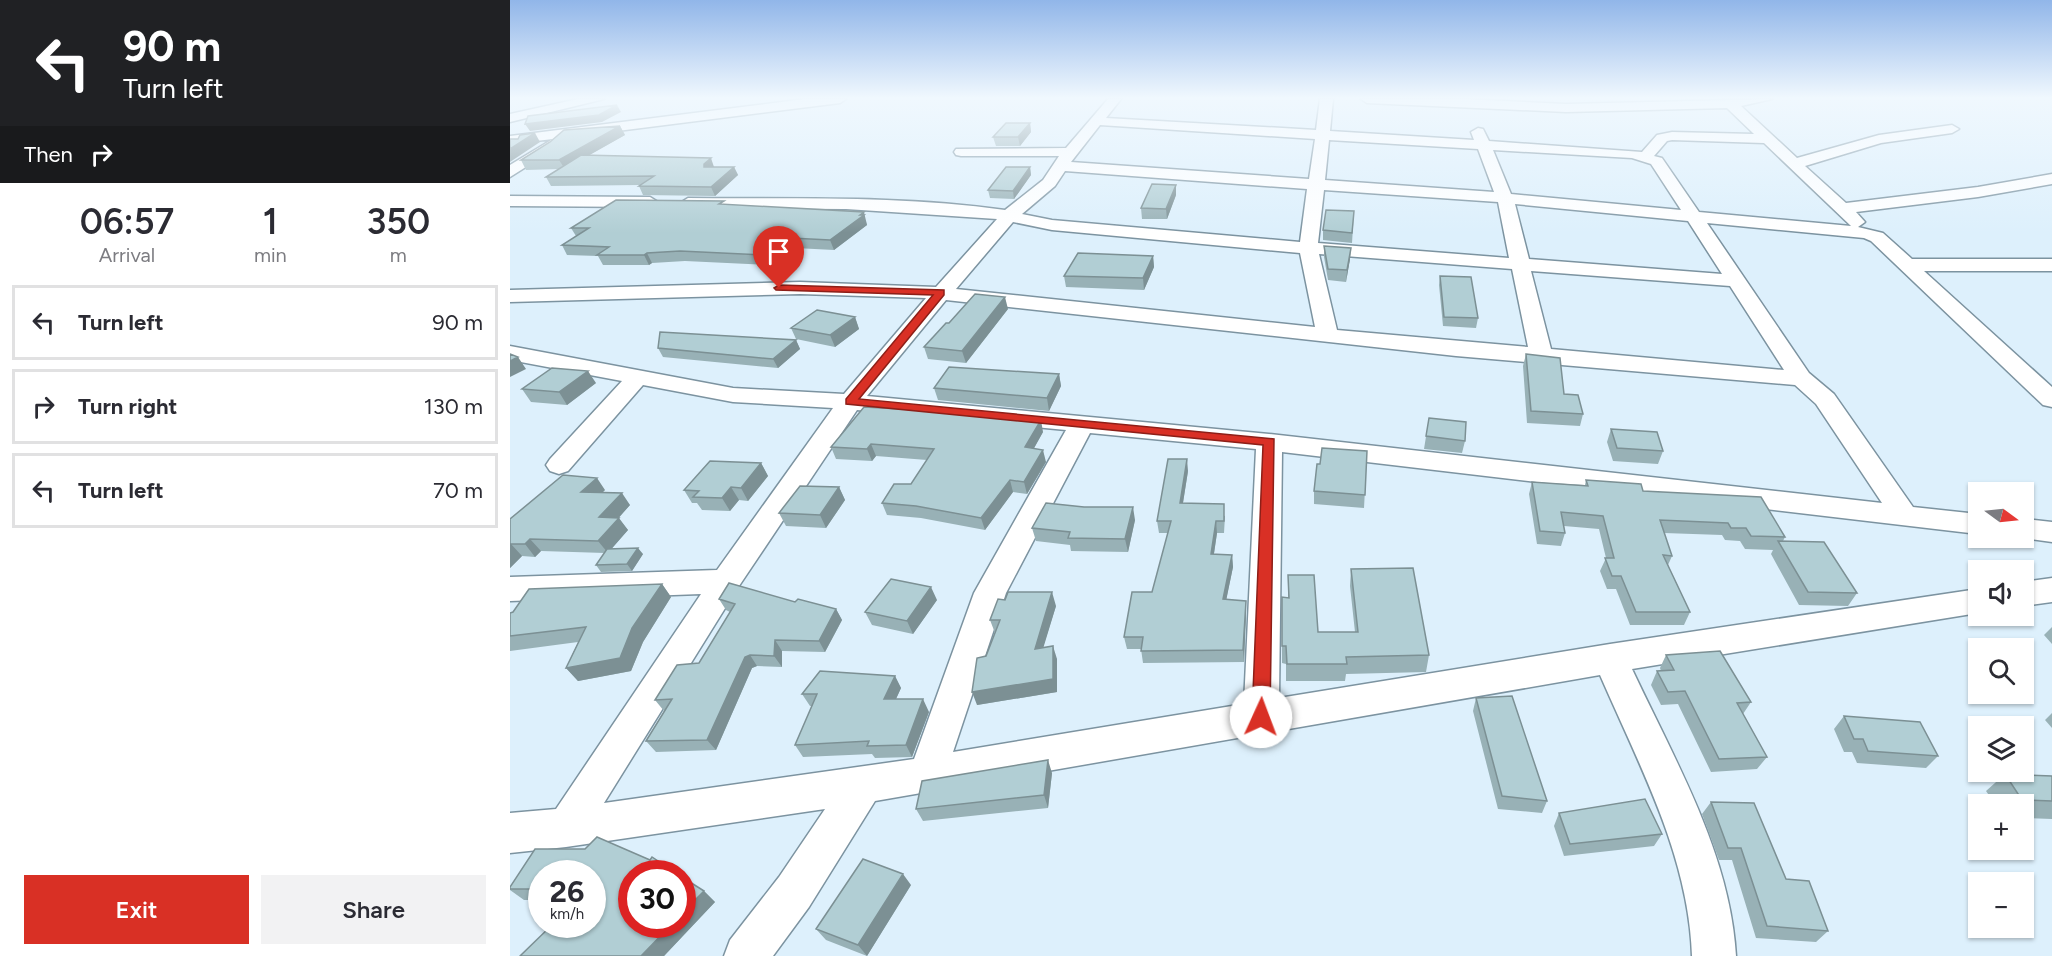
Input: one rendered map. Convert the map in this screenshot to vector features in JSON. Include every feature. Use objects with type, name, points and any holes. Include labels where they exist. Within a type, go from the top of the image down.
[{"type":"street","points":[[510,172],[553,144]]},
{"type":"street","points":[[566,828],[726,580],[850,402],[940,293],[1009,216],[1044,189],[1077,144]]},
{"type":"street","points":[[1322,144],[1308,248],[1328,336]]},
{"type":"street","points":[[1463,144],[1646,156],[1657,161],[1801,378],[1825,399],[1904,515]]},
{"type":"street","points":[[1646,156],[1657,144]]},
{"type":"street","points":[[1772,144],[1868,233]]},
{"type":"street","points":[[1794,164],[1863,144]]},
{"type":"street","points":[[1485,145],[1505,198],[1541,354]]},
{"type":"street","points":[[961,152],[1070,152]]},
{"type":"street","points":[[1059,166],[1505,198],[1868,233],[1877,237],[2048,392]]},
{"type":"street","points":[[1842,209],[1978,192],[2052,179]]},
{"type":"street","points":[[510,201],[846,204],[976,211],[1052,225],[1308,248],[1736,281]]},
{"type":"street","points":[[1907,265],[2052,265]]},
{"type":"street","points":[[510,296],[800,288],[940,293],[1456,349],[1541,354],[1742,375],[1801,378]]},
{"type":"street","points":[[510,353],[733,395],[850,402],[1269,442],[1968,523]]},
{"type":"street","points":[[559,465],[637,378]]},
{"type":"street","points":[[927,774],[990,593],[1083,423]]},
{"type":"street","points":[[1261,717],[1269,442]]},
{"type":"street","points":[[2034,530],[2052,532]]},
{"type":"street","points":[[510,589],[726,580]]},
{"type":"street","points":[[2034,593],[2052,590]]},
{"type":"street","points":[[510,833],[566,828],[864,784],[1611,658],[1968,603]]},
{"type":"street","points":[[1611,658],[1689,831],[1707,886],[1714,929],[1714,956]]},
{"type":"street","points":[[746,956],[794,891],[864,784]]},
{"type":"building","points":[[510,144],[518,144],[510,149]]},
{"type":"building","points":[[547,144],[588,144],[559,160],[521,160]]},
{"type":"building","points":[[581,155],[711,158],[704,164],[704,167],[734,167],[711,187],[639,186],[654,176],[546,177]]},
{"type":"building","points":[[1006,167],[1030,167],[1013,191],[988,190]]},
{"type":"building","points":[[1152,184],[1176,185],[1166,209],[1141,208]]},
{"type":"building","points":[[616,200],[724,201],[719,204],[864,212],[860,215],[864,215],[830,240],[791,238],[764,255],[680,251],[644,255],[597,255],[609,247],[562,245],[589,228],[571,228]]},
{"type":"building","points":[[1326,210],[1354,211],[1352,233],[1323,230]]},
{"type":"building","points":[[1324,246],[1351,248],[1347,270],[1328,269]]},
{"type":"building","points":[[1078,253],[1153,256],[1143,278],[1064,276]]},
{"type":"building","points":[[1440,276],[1471,277],[1478,318],[1444,317]]},
{"type":"building","points":[[975,294],[1005,297],[962,351],[924,347],[946,323],[949,323]]},
{"type":"building","points":[[817,310],[855,317],[830,335],[791,328]]},
{"type":"building","points":[[660,332],[796,340],[773,359],[658,348]]},
{"type":"building","points":[[510,354],[518,357],[510,361]]},
{"type":"building","points":[[1526,354],[1560,358],[1564,394],[1578,395],[1583,414],[1531,411]]},
{"type":"building","points":[[949,367],[1059,374],[1047,398],[934,388]]},
{"type":"building","points":[[552,368],[588,371],[559,392],[522,389]]},
{"type":"building","points":[[864,407],[918,410],[920,407],[1041,420],[1025,447],[1043,450],[1024,482],[1010,480],[981,518],[916,506],[882,503],[894,484],[911,484],[934,449],[871,444],[867,449],[831,447]]},
{"type":"building","points":[[1429,418],[1466,422],[1465,441],[1426,436]]},
{"type":"building","points":[[1611,429],[1657,432],[1663,451],[1617,448]]},
{"type":"building","points":[[1322,448],[1367,451],[1365,495],[1314,491],[1317,464],[1320,464]]},
{"type":"building","points":[[1168,459],[1187,459],[1180,503],[1224,504],[1224,521],[1216,521],[1211,554],[1232,555],[1223,599],[1246,601],[1243,650],[1141,651],[1143,637],[1124,637],[1132,592],[1152,592],[1171,521],[1157,521]]},
{"type":"building","points":[[710,461],[761,463],[741,488],[731,487],[722,498],[693,497],[699,491],[684,490]]},
{"type":"building","points":[[563,475],[597,478],[581,492],[622,493],[599,517],[619,518],[598,541],[530,539],[525,544],[510,545],[510,519]]},
{"type":"building","points":[[1586,480],[1641,484],[1643,491],[1761,497],[1785,537],[1751,536],[1746,528],[1731,528],[1728,523],[1660,520],[1672,556],[1663,555],[1690,612],[1636,612],[1621,576],[1612,576],[1605,558],[1614,558],[1603,516],[1561,512],[1565,533],[1540,531],[1532,482],[1588,486]]},
{"type":"building","points":[[800,486],[839,487],[820,515],[779,513]]},
{"type":"building","points":[[1046,503],[1084,507],[1133,507],[1125,539],[1068,538],[1070,532],[1032,528]]},
{"type":"building","points":[[1778,541],[1824,542],[1857,593],[1808,592]]},
{"type":"building","points":[[638,548],[627,564],[596,565],[607,549]]},
{"type":"building","points":[[1413,568],[1429,655],[1346,657],[1347,664],[1287,664],[1286,646],[1282,646],[1282,597],[1289,598],[1288,575],[1314,575],[1318,632],[1358,632],[1351,569]]},
{"type":"building","points":[[891,579],[931,587],[907,621],[865,612]]},
{"type":"building","points":[[729,583],[795,602],[798,599],[836,609],[819,641],[775,640],[774,656],[750,655],[745,657],[707,740],[646,741],[672,699],[655,700],[677,665],[699,663],[735,604],[719,599]]},
{"type":"building","points":[[662,584],[632,628],[620,658],[566,668],[586,627],[510,636],[510,613],[529,589]]},
{"type":"building","points":[[1008,592],[1052,592],[1035,649],[1053,646],[1053,679],[972,692],[977,658],[986,656],[1000,620],[990,620],[998,599],[1005,600]]},
{"type":"building","points":[[1720,651],[1751,702],[1737,703],[1767,757],[1719,759],[1685,691],[1668,692],[1657,671],[1674,670],[1666,655]]},
{"type":"building","points":[[820,671],[895,676],[884,699],[923,699],[906,745],[867,746],[869,741],[795,745],[817,694],[802,694]]},
{"type":"building","points":[[1512,696],[1547,801],[1502,796],[1476,698]]},
{"type":"building","points":[[1844,716],[1920,722],[1938,756],[1868,751],[1863,739],[1854,739]]},
{"type":"building","points":[[1048,760],[1044,795],[916,809],[922,781]]},
{"type":"building","points":[[2034,775],[2052,776],[2052,801],[2034,800],[2034,794],[2018,794],[2010,782],[2034,782]]},
{"type":"building","points":[[1645,799],[1662,834],[1570,844],[1559,813]]},
{"type":"building","points":[[1711,802],[1754,803],[1786,879],[1809,881],[1828,931],[1767,926],[1741,848],[1728,848]]},
{"type":"building","points":[[597,837],[650,860],[618,860],[618,938],[658,938],[641,956],[520,956],[539,938],[606,938],[606,860],[528,860],[528,889],[510,889],[510,887],[535,849],[585,849]]},
{"type":"building","points":[[863,859],[903,874],[858,945],[816,929]]},
{"type":"building","points":[[696,886],[704,891],[696,899]]},
{"type":"route","points":[[779,288],[940,293],[850,402],[1269,442],[1261,717]]}]
